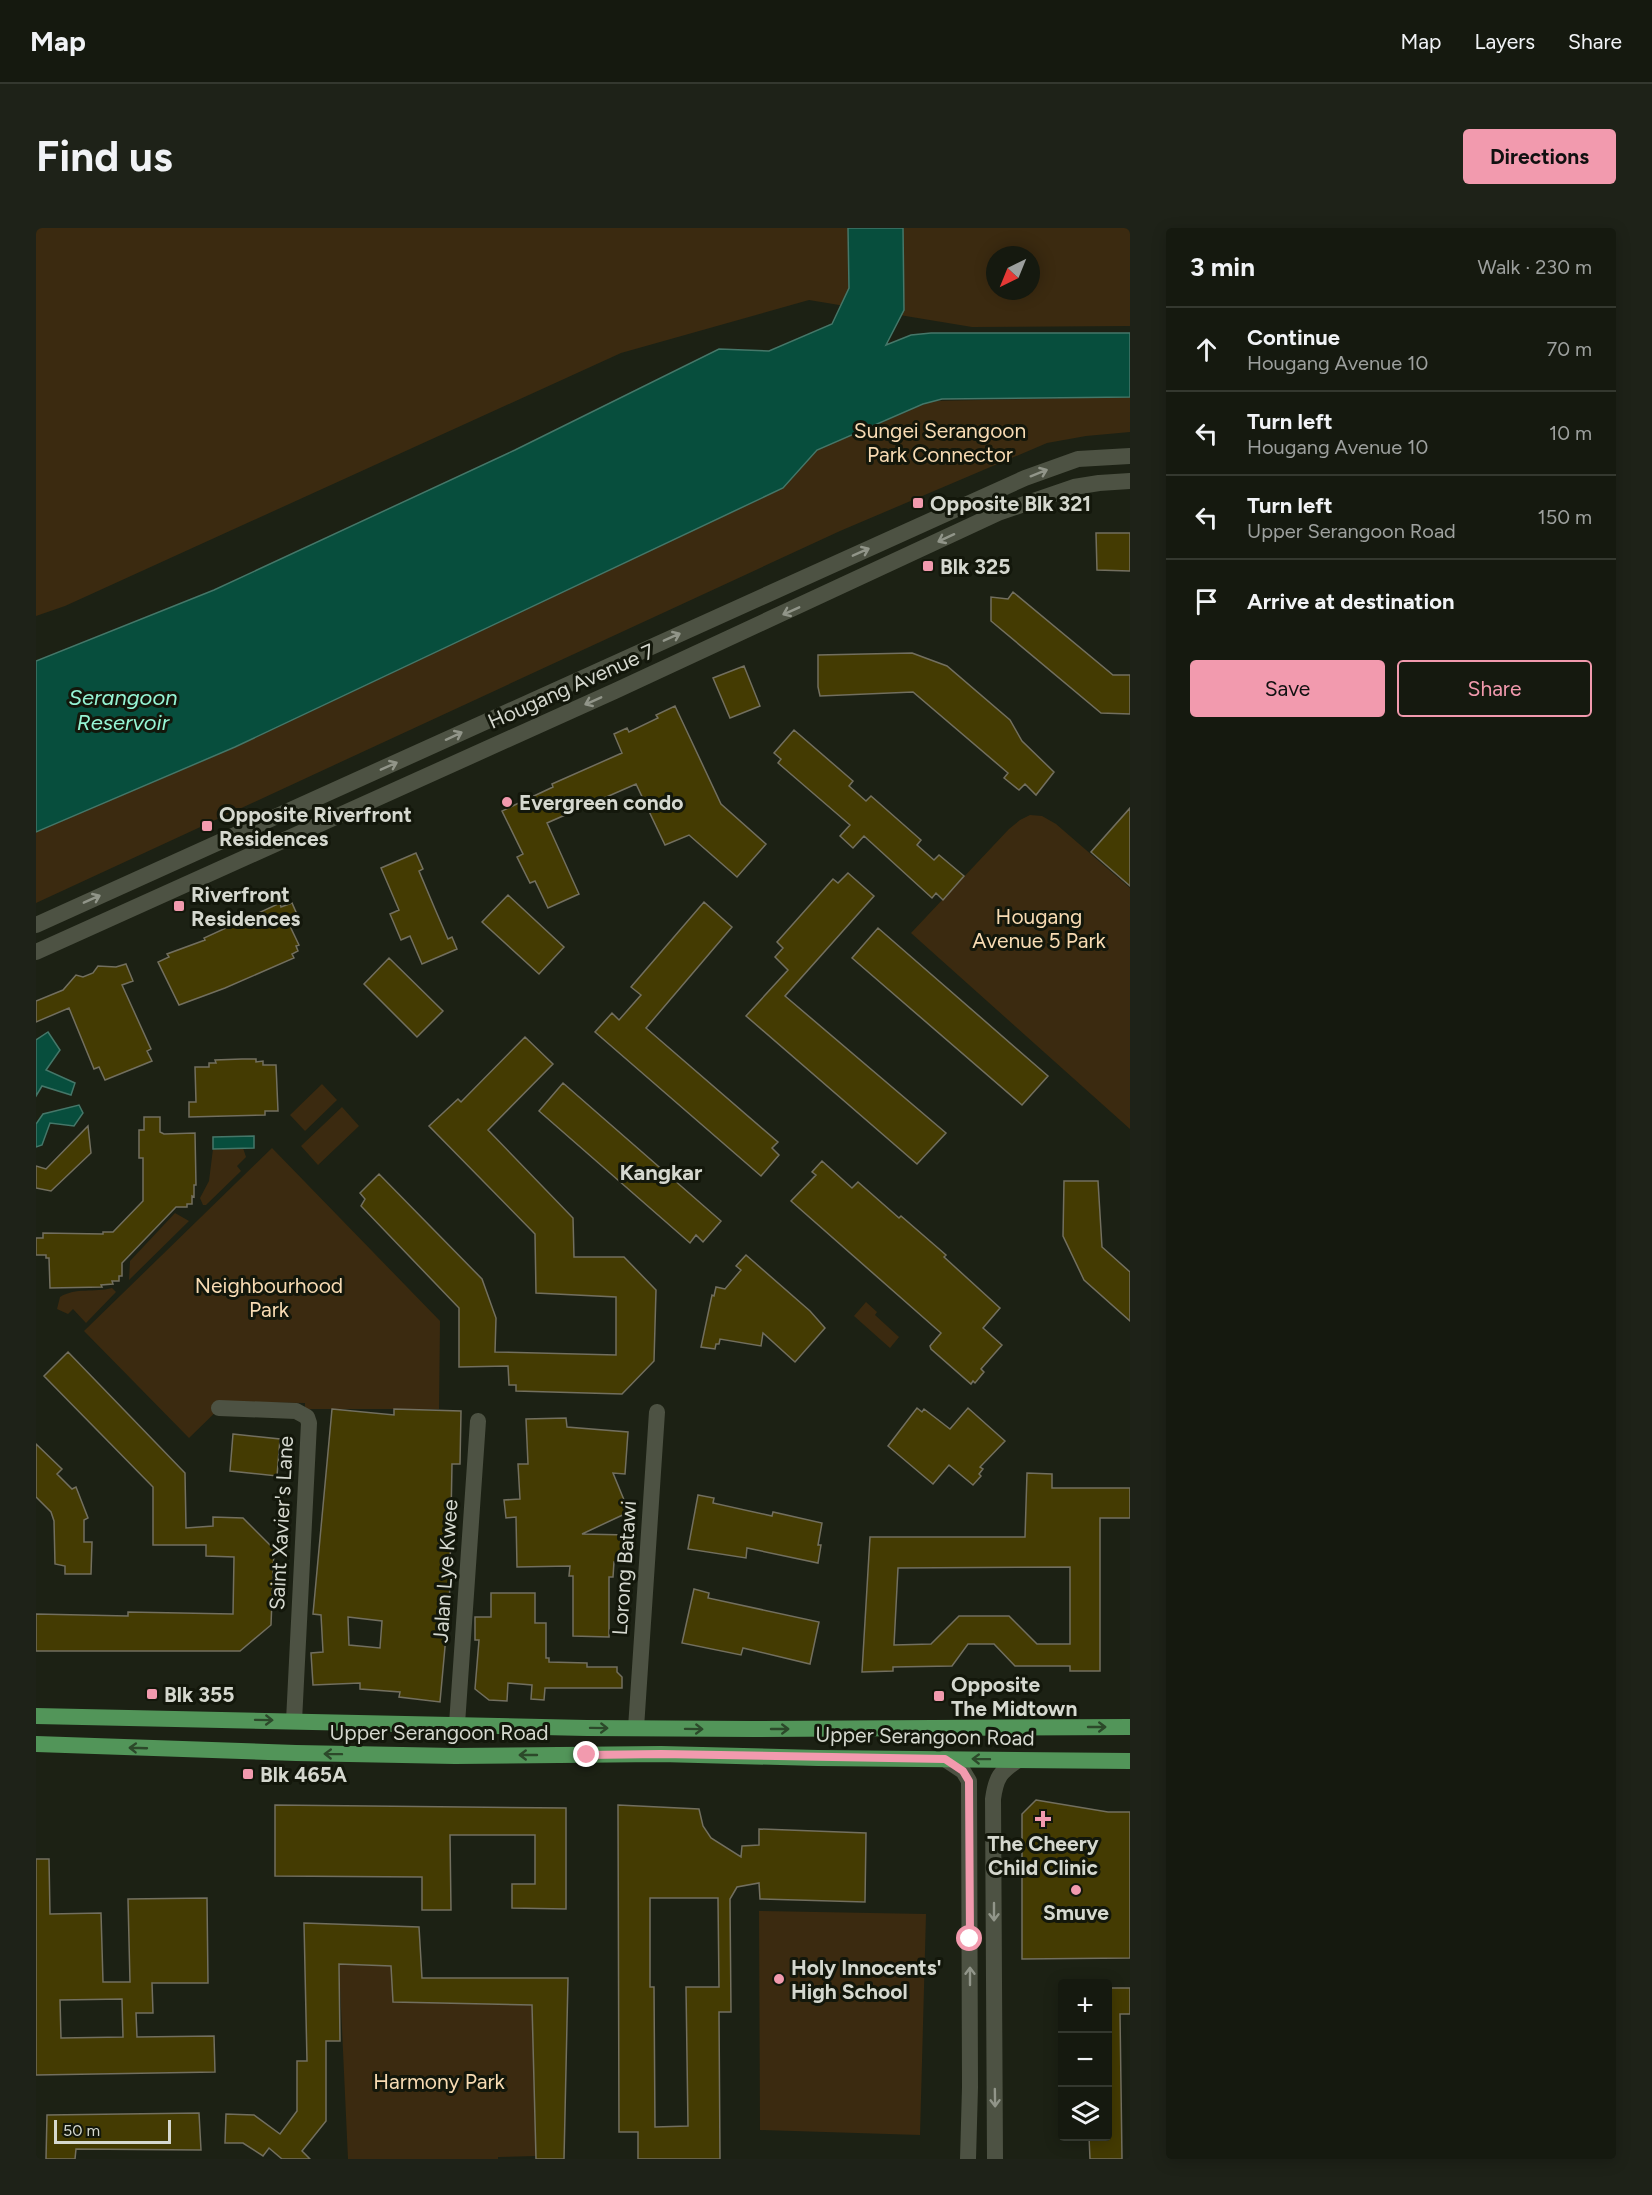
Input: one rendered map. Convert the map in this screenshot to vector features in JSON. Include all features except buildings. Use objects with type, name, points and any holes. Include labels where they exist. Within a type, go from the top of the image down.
[{"type":"main road","name":"Hougang Avenue 7","points":[[36,925],[1025,478],[1078,459],[1130,456]]},
{"type":"main road","name":"Hougang Avenue 7","points":[[36,952],[615,691],[998,513],[1074,487],[1130,481]]},
{"type":"main road","name":"Saint Xavier's Lane","points":[[219,1408],[296,1412],[307,1417],[309,1423],[294,1721]]},
{"type":"main road","name":"Lorong Batawi","points":[[636,1728],[657,1412]]},
{"type":"main road","name":"Jalan Lye Kwee","points":[[457,1724],[478,1421]]},
{"type":"main road","name":"Upper Serangoon Road","points":[[36,1716],[636,1728],[1130,1727]]},
{"type":"main road","name":"Upper Serangoon Road","points":[[36,1744],[432,1755],[661,1754],[1130,1761]]},
{"type":"main road","points":[[945,1759],[963,1771],[969,1781],[970,2087],[968,2159]]},
{"type":"main road","points":[[995,2159],[993,1798],[996,1780],[1004,1769],[1018,1760]]},
{"type":"green space","points":[[36,228],[1130,228],[1130,326],[972,327],[809,300],[621,353],[65,606],[36,616]]},
{"type":"green space","name":"Sungei Serangoon Park Connector","points":[[1130,397],[1130,432],[1086,436],[1047,443],[840,531],[36,903],[36,832],[236,747],[783,488],[817,450],[932,401]]},
{"type":"green space","name":"Hougang Avenue 5 Park","points":[[1030,815],[1042,816],[1056,824],[1130,888],[1130,1129],[911,933],[1009,829]]},
{"type":"green space","points":[[322,1084],[337,1100],[305,1131],[290,1115]]},
{"type":"green space","points":[[342,1107],[359,1126],[318,1165],[301,1146]]},
{"type":"green space","points":[[243,1148],[246,1157],[237,1166],[241,1171],[206,1205],[203,1205],[200,1198],[209,1181],[213,1149]]},
{"type":"green space","name":"Neighbourhood Park","points":[[272,1148],[440,1321],[439,1409],[305,1409],[305,1403],[226,1402],[189,1438],[84,1331]]},
{"type":"green space","points":[[175,1213],[189,1221],[129,1280],[130,1261]]},
{"type":"green space","points":[[112,1288],[116,1292],[86,1323],[73,1309],[68,1314],[57,1309],[60,1297],[66,1294]]},
{"type":"green space","points":[[866,1302],[877,1312],[875,1315],[899,1337],[890,1348],[854,1316]]},
{"type":"green space","points":[[759,1911],[926,1914],[920,2135],[760,2130]]},
{"type":"green space","name":"Harmony Park","points":[[339,1964],[391,1966],[393,2002],[532,2005],[536,2156],[498,2157],[498,2159],[348,2159]]},
{"type":"water","name":"Serangoon Reservoir","points":[[848,228],[903,228],[904,310],[886,345],[911,335],[931,333],[1130,333],[1130,397],[942,399],[923,404],[817,450],[783,488],[235,747],[36,832],[36,661],[214,590],[515,450],[719,349],[769,351],[832,324],[849,288]]},
{"type":"water","points":[[48,1032],[60,1050],[46,1070],[75,1083],[71,1095],[42,1086],[36,1096],[36,1040]]},
{"type":"water","points":[[79,1105],[83,1113],[74,1126],[50,1123],[42,1145],[36,1147],[36,1124],[43,1114]]},
{"type":"water","points":[[254,1136],[254,1148],[213,1149],[213,1137]]},
{"type":"place","name":"Opposite Blk 321","points":[[918,503]]},
{"type":"place","name":"Blk 325","points":[[928,566]]},
{"type":"place","name":"Evergreen condo","points":[[507,802]]},
{"type":"place","name":"Opposite Riverfront Residences","points":[[207,826]]},
{"type":"place","name":"Riverfront Residences","points":[[179,906]]},
{"type":"place","name":"Blk 355","points":[[152,1694]]},
{"type":"place","name":"Opposite The Midtown","points":[[939,1696]]},
{"type":"place","name":"Blk 465A","points":[[248,1774]]},
{"type":"place","name":"The Cheery Child Clinic","points":[[1043,1819]]},
{"type":"place","name":"Smuve","points":[[1076,1890]]},
{"type":"place","name":"Holy Innocents' High School","points":[[779,1979]]},
{"type":"district","name":"Kangkar","points":[[661,1172]]},
{"type":"route","points":[[587,1755],[661,1754],[945,1759],[963,1771],[969,1781],[970,1939]]}]
